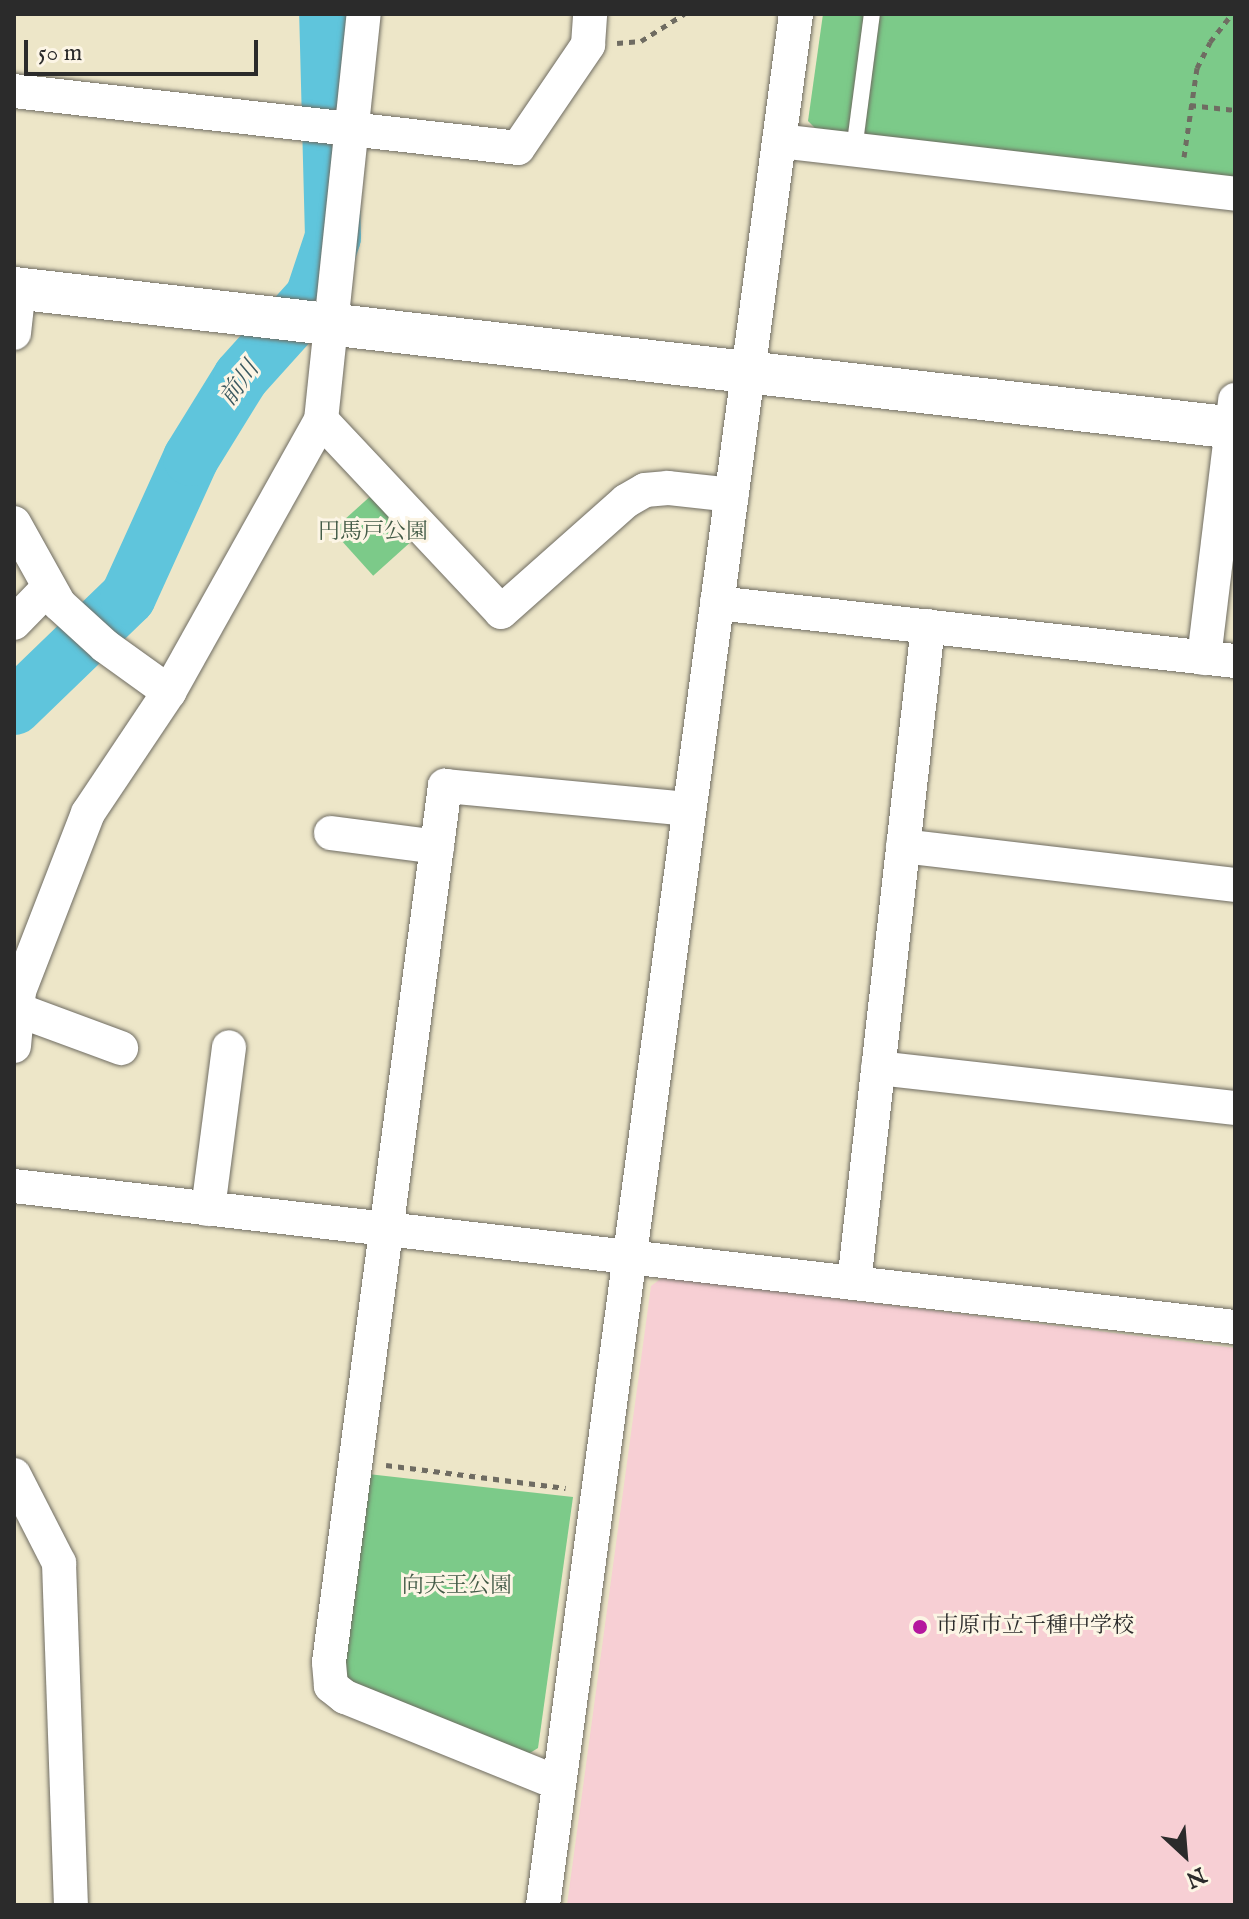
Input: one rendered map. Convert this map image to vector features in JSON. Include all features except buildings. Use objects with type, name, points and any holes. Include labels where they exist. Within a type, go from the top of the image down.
[{"type":"street","points":[[14,1046],[17,996],[88,813],[169,692],[321,420],[364,14]]},
{"type":"street","points":[[543,1905],[796,14]]},
{"type":"street","points":[[14,91],[518,148],[589,30]]},
{"type":"street","points":[[780,141],[1235,194]]},
{"type":"street","points":[[14,333],[16,288],[747,372],[1234,419],[1220,660],[717,603]]},
{"type":"street","points":[[321,420],[501,612],[626,501],[645,490],[668,488],[732,495]]},
{"type":"street","points":[[14,523],[59,604],[105,646],[169,692]]},
{"type":"street","points":[[14,623],[49,587]]},
{"type":"street","points":[[854,1283],[928,626]]},
{"type":"street","points":[[558,1783],[345,1697],[331,1686],[329,1662],[445,786],[689,809]]},
{"type":"street","points":[[331,833],[437,847]]},
{"type":"street","points":[[903,846],[1235,885]]},
{"type":"street","points":[[17,996],[121,1048]]},
{"type":"street","points":[[208,1209],[229,1047]]},
{"type":"street","points":[[878,1068],[1235,1108]]},
{"type":"street","points":[[14,1186],[1235,1327]]},
{"type":"street","points":[[14,1475],[59,1563],[71,1905]]},
{"type":"lane","points":[[854,150],[872,14]]},
{"type":"path","points":[[589,30],[641,41],[684,14]]},
{"type":"path","points":[[1183,161],[1197,68],[1210,42],[1232,14]]},
{"type":"path","points":[[1190,105],[1235,110]]},
{"type":"path","points":[[357,1461],[597,1491]]},
{"type":"shaded area","name":"市原市立千種中学校","points":[[663,1277],[1235,1348],[1235,1905],[567,1905],[651,1286]]},
{"type":"green space","points":[[823,14],[1235,14],[1235,178],[818,131],[808,121]]},
{"type":"green space","name":"円馬戸公園","points":[[374,493],[415,538],[373,576],[332,530]]},
{"type":"green space","name":"向天王公園","points":[[368,1474],[573,1497],[538,1748],[525,1756],[350,1682],[344,1670]]},
{"type":"waterway","name":"前川","points":[[14,707],[128,597],[191,458],[241,377],[313,297],[333,237],[327,14]]},
{"type":"place","name":"市原市立千種中学校","points":[[920,1627]]}]
